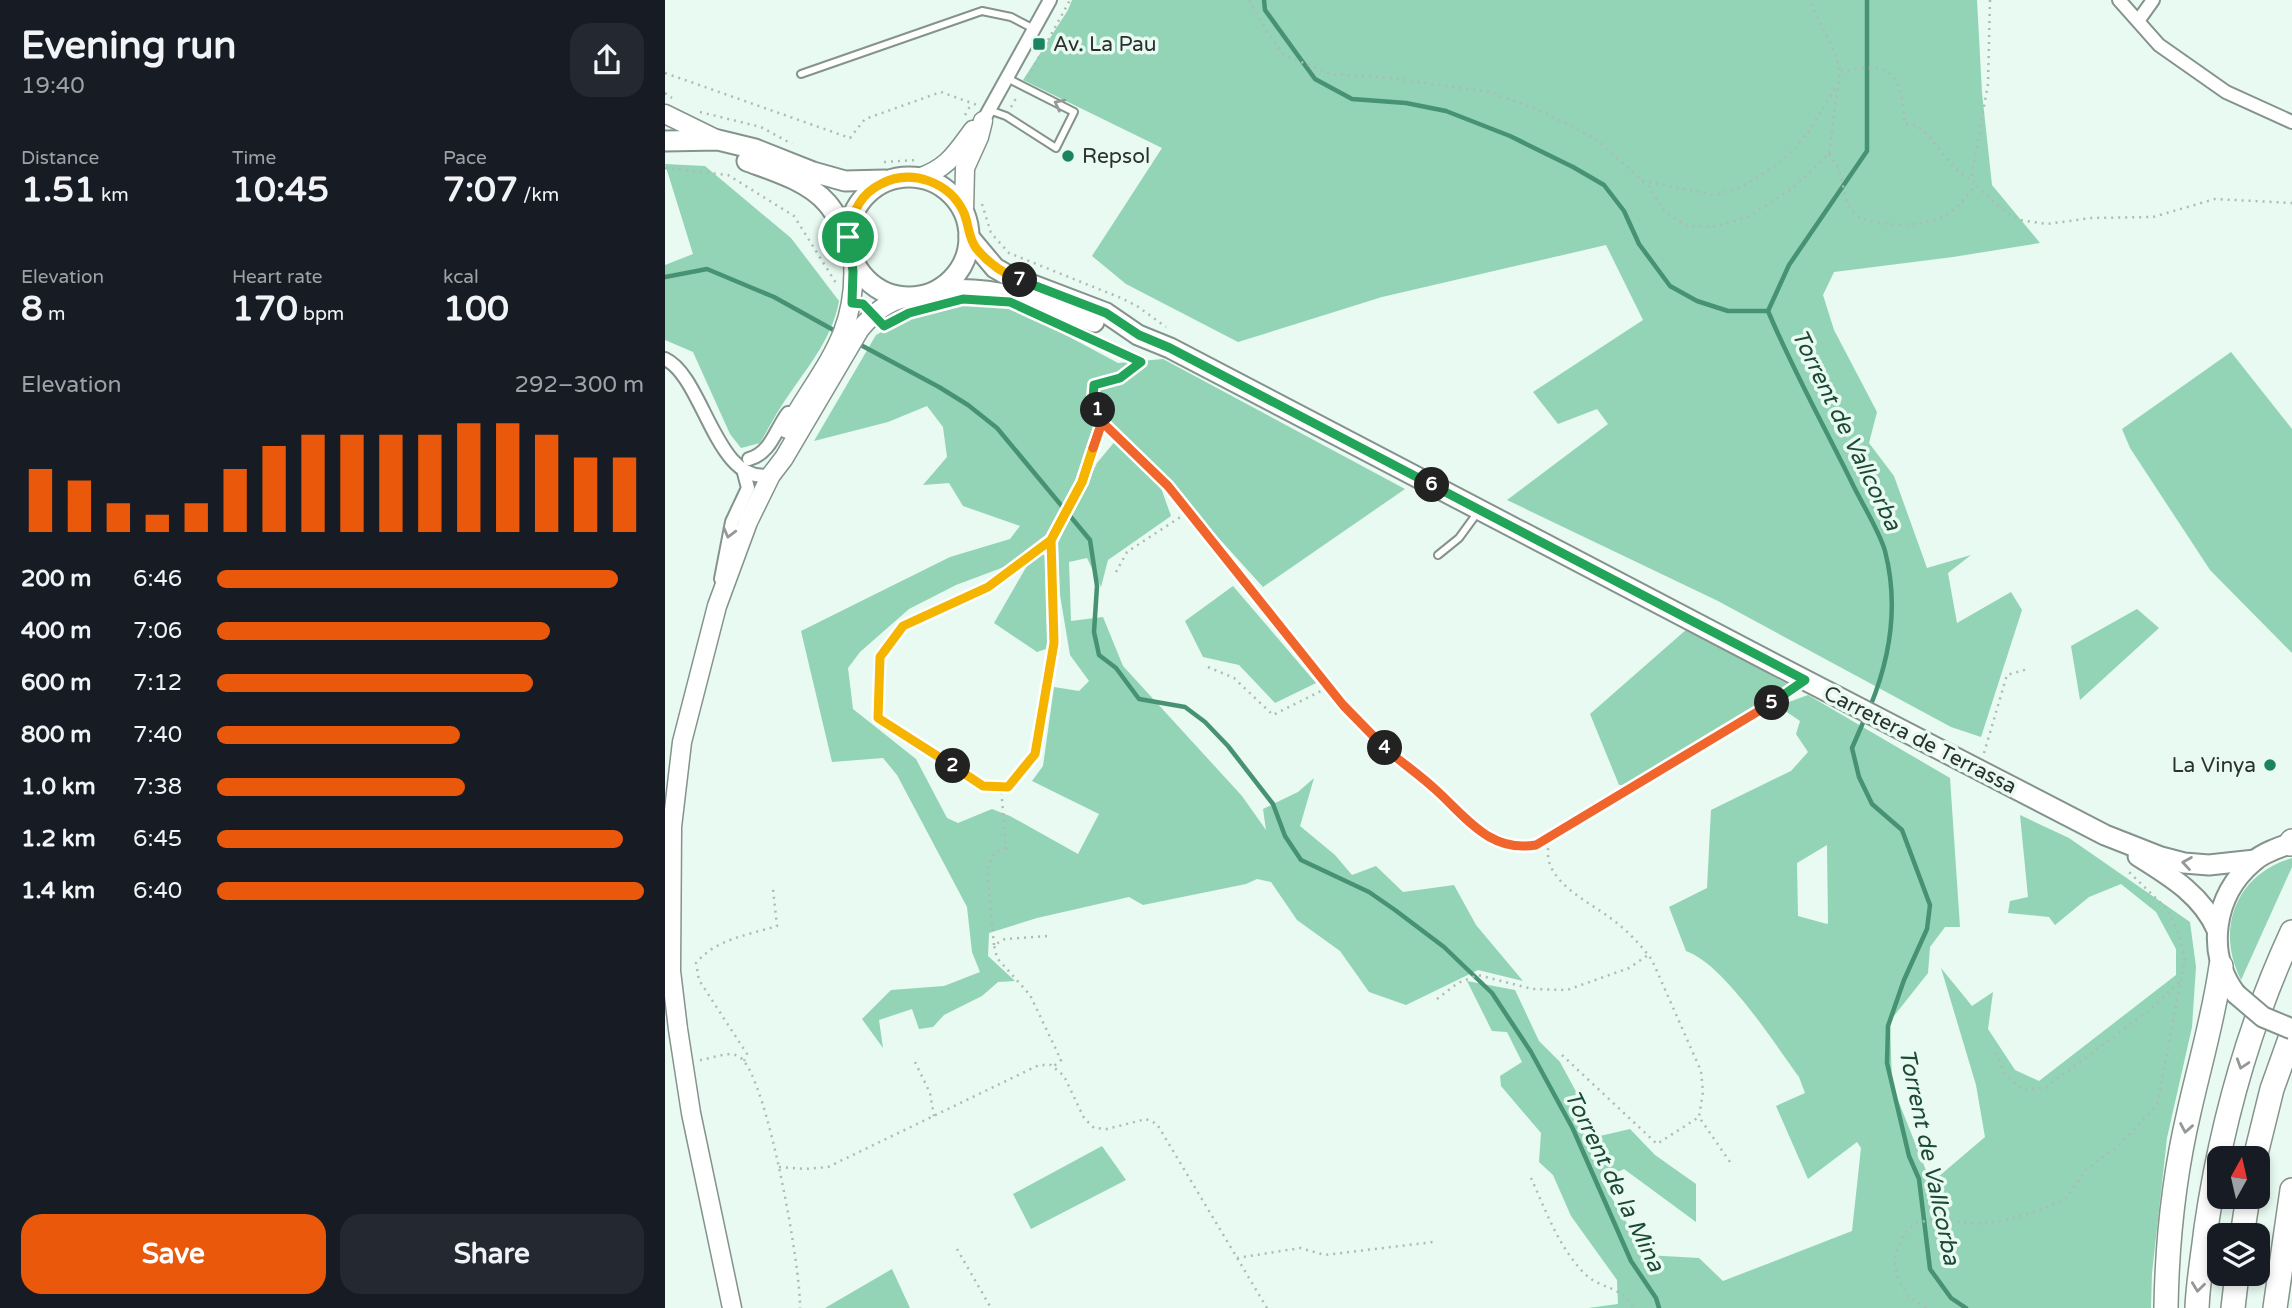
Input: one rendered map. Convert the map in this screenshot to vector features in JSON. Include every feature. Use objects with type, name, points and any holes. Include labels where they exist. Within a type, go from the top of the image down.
[{"type":"highway","points":[[2197,1308],[2215,1165],[2237,1077],[2267,986],[2292,932]]},
{"type":"highway","points":[[2166,1308],[2170,1229],[2181,1153],[2214,1011],[2221,966]]},
{"type":"highway","points":[[2258,1146],[2272,1089],[2292,1031]]},
{"type":"highway","points":[[2274,1308],[2292,1190]]},
{"type":"highway","points":[[2233,1308],[2236,1286]]},
{"type":"main road","points":[[672,140],[718,140],[755,149],[813,172],[845,181],[890,180]]},
{"type":"main road","points":[[672,140],[757,164],[812,191],[825,201],[848,237]]},
{"type":"main road","points":[[918,169],[951,194],[964,212],[969,237],[966,258],[961,269],[937,299],[922,297],[907,306],[869,283],[853,260],[848,237],[850,221],[862,198],[880,184],[918,169]]},
{"type":"main road","name":"Carretera de Terrassa","points":[[969,237],[995,268],[1026,283],[1106,313],[1139,335]]},
{"type":"main road","name":"Carretera de Terrassa","points":[[937,299],[965,288],[1011,295],[1139,335],[1162,345],[2105,835],[2189,890],[2209,912],[2217,930]]},
{"type":"main road","name":"Carretera de Terrassa","points":[[2105,835],[2183,863],[2209,865],[2255,860]]},
{"type":"main road","points":[[2291,843],[2255,860],[2228,890],[2219,914],[2217,930],[2221,966],[2236,994],[2263,1017],[2292,1031]]},
{"type":"street","points":[[918,169],[934,173],[951,160],[986,115],[1050,0]]},
{"type":"street","points":[[2119,0],[2159,45],[2226,92],[2292,122]]},
{"type":"street","points":[[2137,21],[2153,0]]},
{"type":"street","points":[[669,107],[718,140]]},
{"type":"street","points":[[964,212],[965,168],[986,115]]},
{"type":"street","points":[[732,1308],[682,1060],[671,971],[672,827],[682,742],[732,560],[756,505],[774,453],[840,341],[852,303],[853,260]]},
{"type":"street","points":[[765,476],[783,458],[868,319],[888,304],[907,306]]},
{"type":"street","points":[[665,359],[672,362],[687,382],[722,446],[734,462],[746,464],[765,476]]},
{"type":"street","points":[[746,464],[766,450],[783,420],[811,387]]},
{"type":"street","points":[[719,601],[730,529],[748,488],[746,464]]},
{"type":"lane","points":[[801,74],[982,11],[1011,17],[1034,29]]},
{"type":"lane","points":[[986,115],[1006,116],[1056,148],[1074,112],[1007,78]]},
{"type":"lane","points":[[1438,555],[1459,538],[1479,510]]},
{"type":"path","points":[[1006,116],[1070,0]]},
{"type":"path","points":[[1249,0],[1284,55],[1331,74],[1382,77],[1490,92],[1546,113],[1596,139],[1649,187],[1665,212],[1687,226],[1713,227],[1747,217],[1792,189],[1829,153],[1840,71],[1835,53],[1809,0]]},
{"type":"path","points":[[1990,0],[1988,84],[1972,174],[1975,185],[2003,210],[2020,220],[2047,224],[2091,218],[2153,217],[2215,200],[2292,203]]},
{"type":"path","points":[[1840,71],[1875,68],[1892,76],[1899,86],[1905,124],[1919,126],[1966,178],[1974,180]]},
{"type":"path","points":[[665,73],[850,138],[865,119],[941,92],[972,103],[986,115]]},
{"type":"path","points":[[1642,181],[1716,195],[1741,187],[1775,166],[1795,148],[1811,128],[1839,82]]},
{"type":"path","points":[[665,93],[669,107]]},
{"type":"path","points":[[960,123],[972,103]]},
{"type":"path","points":[[697,111],[761,127],[802,149]]},
{"type":"path","points":[[1829,153],[1839,169],[1848,206],[1856,215],[1870,221],[1913,224],[1935,221],[1947,215],[1975,185]]},
{"type":"path","points":[[880,162],[897,159],[918,169]]},
{"type":"path","points":[[665,168],[728,175],[794,216],[842,292],[852,303]]},
{"type":"path","points":[[980,199],[991,233],[1010,253],[1137,306]]},
{"type":"path","points":[[907,306],[937,299]]},
{"type":"path","points":[[1085,336],[1141,362]]},
{"type":"path","points":[[1162,345],[1120,378],[1094,385],[1093,398],[1102,422],[1168,486],[1367,732],[1436,789],[1471,825],[1506,846],[1520,848],[1536,845],[1792,691],[1805,680]]},
{"type":"path","points":[[1051,540],[1054,643],[1035,754],[1008,787],[983,786],[878,718],[880,657],[903,626],[988,587],[1051,540],[1082,482],[1102,422]]},
{"type":"path","points":[[1117,572],[1127,552],[1188,512]]},
{"type":"path","points":[[1208,667],[1234,678],[1273,715],[1329,687]]},
{"type":"path","points":[[1976,751],[1983,755],[2007,675],[2028,669]]},
{"type":"path","points":[[1001,787],[1006,848],[995,852],[987,868],[994,944],[997,958],[1030,995],[1061,1060],[1053,1067]]},
{"type":"path","points":[[1553,835],[1548,852],[1552,866],[1565,888],[1610,918],[1648,955],[1701,1070],[1703,1092],[1699,1116],[1730,1162]]},
{"type":"path","points":[[1926,1308],[1908,1296],[1898,1278],[1895,1261],[1904,1234],[1915,1223],[1937,1219],[1977,1224],[2006,1220],[2065,1199],[2087,1169],[2118,1146],[2157,1105],[2185,959],[2168,909],[2129,873],[2122,846]]},
{"type":"path","points":[[744,1061],[747,1054],[699,980],[696,963],[705,952],[722,942],[777,926],[773,889]]},
{"type":"path","points":[[994,944],[1005,939],[1047,936]]},
{"type":"path","points":[[1437,999],[1458,983],[1478,975],[1532,989],[1567,990],[1629,968],[1648,955]]},
{"type":"path","points":[[1996,1053],[2005,1074],[2024,1090],[2045,1088],[2151,1008],[2182,979]]},
{"type":"path","points":[[682,1060],[703,1060],[731,1054],[744,1061],[768,1124],[779,1167],[798,1272],[800,1308]]},
{"type":"path","points":[[1562,1055],[1657,1144],[1699,1116]]},
{"type":"path","points":[[915,1062],[930,1093],[935,1116]]},
{"type":"path","points":[[779,1167],[828,1167],[1039,1065],[1051,1065],[1064,1076],[1084,1118],[1094,1128],[1107,1129],[1146,1119],[1157,1124],[1267,1308]]},
{"type":"path","points":[[1531,1178],[1558,1238],[1585,1275],[1605,1287],[1623,1293],[1633,1308]]},
{"type":"path","points":[[1237,1258],[1300,1248],[1325,1255],[1433,1242]]},
{"type":"path","points":[[957,1250],[991,1308]]},
{"type":"green space","points":[[1072,0],[1977,0],[1982,93],[1992,185],[2040,243],[1834,272],[1823,295],[1834,330],[1877,412],[1869,443],[1894,476],[1927,568],[1971,555],[1948,573],[1957,623],[2011,592],[2022,610],[1981,737],[1951,727],[1718,601],[1507,500],[1608,424],[1597,409],[1558,424],[1533,392],[1643,320],[1606,245],[1382,297],[1238,342],[1126,284],[1092,256],[1162,148],[1023,80]]},
{"type":"green space","points":[[665,164],[705,166],[791,238],[839,301],[824,343],[760,443],[741,448],[730,434],[693,352],[665,340],[665,265],[693,254]]},
{"type":"green space","points":[[981,301],[1019,310],[1118,363],[1163,359],[1405,489],[1263,587],[1127,437],[1093,416],[1091,462],[1051,531],[1004,567],[956,585],[909,609],[860,652],[848,668],[853,709],[916,759],[947,818],[958,823],[992,809],[1010,816],[1078,854],[1099,814],[1032,781],[1043,766],[1054,687],[1079,691],[1089,681],[1070,655],[1060,595],[1058,543],[1097,463],[1116,440],[1160,485],[1171,516],[1108,560],[1101,587],[1087,558],[1069,562],[1071,621],[1103,617],[1123,666],[1242,796],[1266,830],[1263,809],[1298,792],[1314,778],[1300,826],[1335,855],[1352,875],[1376,866],[1403,892],[1454,885],[1476,925],[1523,981],[1478,970],[1406,1005],[1369,992],[1340,951],[1297,920],[1271,882],[1257,879],[1246,884],[1143,905],[1129,897],[1037,918],[989,933],[988,956],[1015,981],[998,982],[982,996],[944,1015],[933,1027],[919,1029],[912,1009],[879,1020],[883,1048],[862,1019],[891,990],[944,986],[980,972],[972,952],[967,907],[897,775],[883,758],[832,762],[801,631],[950,557],[1010,539],[1020,526],[963,506],[949,483],[923,485],[947,457],[943,427],[927,406],[888,422],[814,441],[876,335],[905,319]]},
{"type":"green space","points":[[2231,352],[2292,429],[2292,653],[2210,570],[2130,448],[2122,429]]},
{"type":"green space","points":[[1042,553],[1047,558],[1049,648],[1037,652],[994,623],[1028,564]]},
{"type":"green space","points":[[1233,586],[1316,683],[1275,703],[1239,665],[1203,657],[1185,621]]},
{"type":"green space","points":[[2137,609],[2159,628],[2080,700],[2071,646]]},
{"type":"green space","points":[[1687,629],[1789,685],[1627,785],[1619,785],[1590,714]]},
{"type":"green space","points":[[1808,695],[1950,778],[1960,927],[1945,927],[1930,947],[1928,973],[1890,1021],[1892,1085],[1931,1183],[1985,1137],[1976,1085],[1941,968],[1972,1006],[1993,992],[1988,1029],[2015,1070],[2039,1081],[2176,975],[2176,949],[2156,912],[2121,884],[2089,897],[2055,925],[2049,917],[2008,913],[2010,901],[2028,897],[2020,815],[2069,838],[2190,922],[2196,967],[2192,1027],[2167,1138],[2152,1273],[2151,1308],[1588,1308],[1618,1304],[1617,1280],[1571,1216],[1553,1175],[1539,1162],[1541,1133],[1501,1086],[1500,1076],[1522,1062],[1507,1032],[1492,1031],[1467,981],[1515,990],[1539,1041],[1560,1062],[1600,1136],[1630,1129],[1655,1155],[1696,1184],[1696,1222],[1624,1169],[1601,1180],[1646,1255],[1699,1258],[1723,1281],[1852,1231],[1861,1148],[1857,1142],[1808,1179],[1776,1106],[1805,1093],[1799,1077],[1732,988],[1716,971],[1686,951],[1669,907],[1707,888],[1711,810],[1791,771],[1808,752],[1796,734],[1800,721],[1778,706]],"holes":[[[1827,845],[1828,923],[1798,916],[1797,863]]]},
{"type":"green space","points":[[2292,858],[2292,867],[2241,980],[2233,961],[2230,942],[2231,923],[2236,906],[2244,890],[2257,877]]},
{"type":"green space","points":[[1102,1146],[1126,1180],[1031,1229],[1013,1194]]},
{"type":"green space","points":[[892,1269],[910,1308],[825,1308]]},
{"type":"waterway","name":"Torrent de Vallcorba","points":[[1264,0],[1265,10],[1315,79],[1352,99],[1406,103],[1446,111],[1510,136],[1573,167],[1604,185],[1624,211],[1639,244],[1670,286],[1697,301],[1728,311],[1768,311],[1885,551],[1892,591],[1891,630],[1883,669],[1870,707]]},
{"type":"waterway","points":[[1768,311],[1789,265],[1867,151],[1867,0]]},
{"type":"waterway","name":"Torrent de la Mina","points":[[665,277],[707,269],[774,297],[837,332]]},
{"type":"waterway","name":"Torrent de la Mina","points":[[857,343],[939,387],[997,428],[1090,540],[1097,586],[1094,632],[1099,655],[1116,668],[1139,699],[1185,707],[1205,722],[1228,746],[1273,804],[1285,836],[1301,860],[1369,892],[1395,910],[1444,947],[1492,993],[1531,1052],[1573,1129],[1631,1261],[1656,1298],[1659,1308]]},
{"type":"waterway","name":"Torrent de Vallcorba","points":[[1865,718],[1852,748],[1859,777],[1872,804],[1902,830],[1930,905],[1927,929],[1904,980],[1888,1026],[1887,1063],[1909,1156],[1919,1179],[1930,1269],[1951,1298],[1966,1308]]},
{"type":"place","name":"Av. La Pau","points":[[1039,44]]},
{"type":"place","name":"Repsol","points":[[1068,156]]},
{"type":"place","name":"La Vinya","points":[[2270,765]]},
{"type":"route","points":[[848,237],[853,260],[852,303],[863,304],[884,326],[909,313],[963,299],[1010,302],[1141,362],[1120,378],[1094,385],[1093,398],[1102,422],[1082,482],[1051,540],[1054,643],[1035,754],[1008,787],[983,786],[878,718],[880,657],[903,626],[988,587],[1051,540],[1069,505],[1082,482],[1102,422],[1168,486],[1367,732],[1436,789],[1471,825],[1506,846],[1520,848],[1536,845],[1792,691],[1805,680],[1170,348],[1139,335],[1106,313],[1009,276],[995,268],[969,237],[968,224],[958,202],[951,194],[928,180],[897,178],[871,190],[855,208],[848,237]]}]
